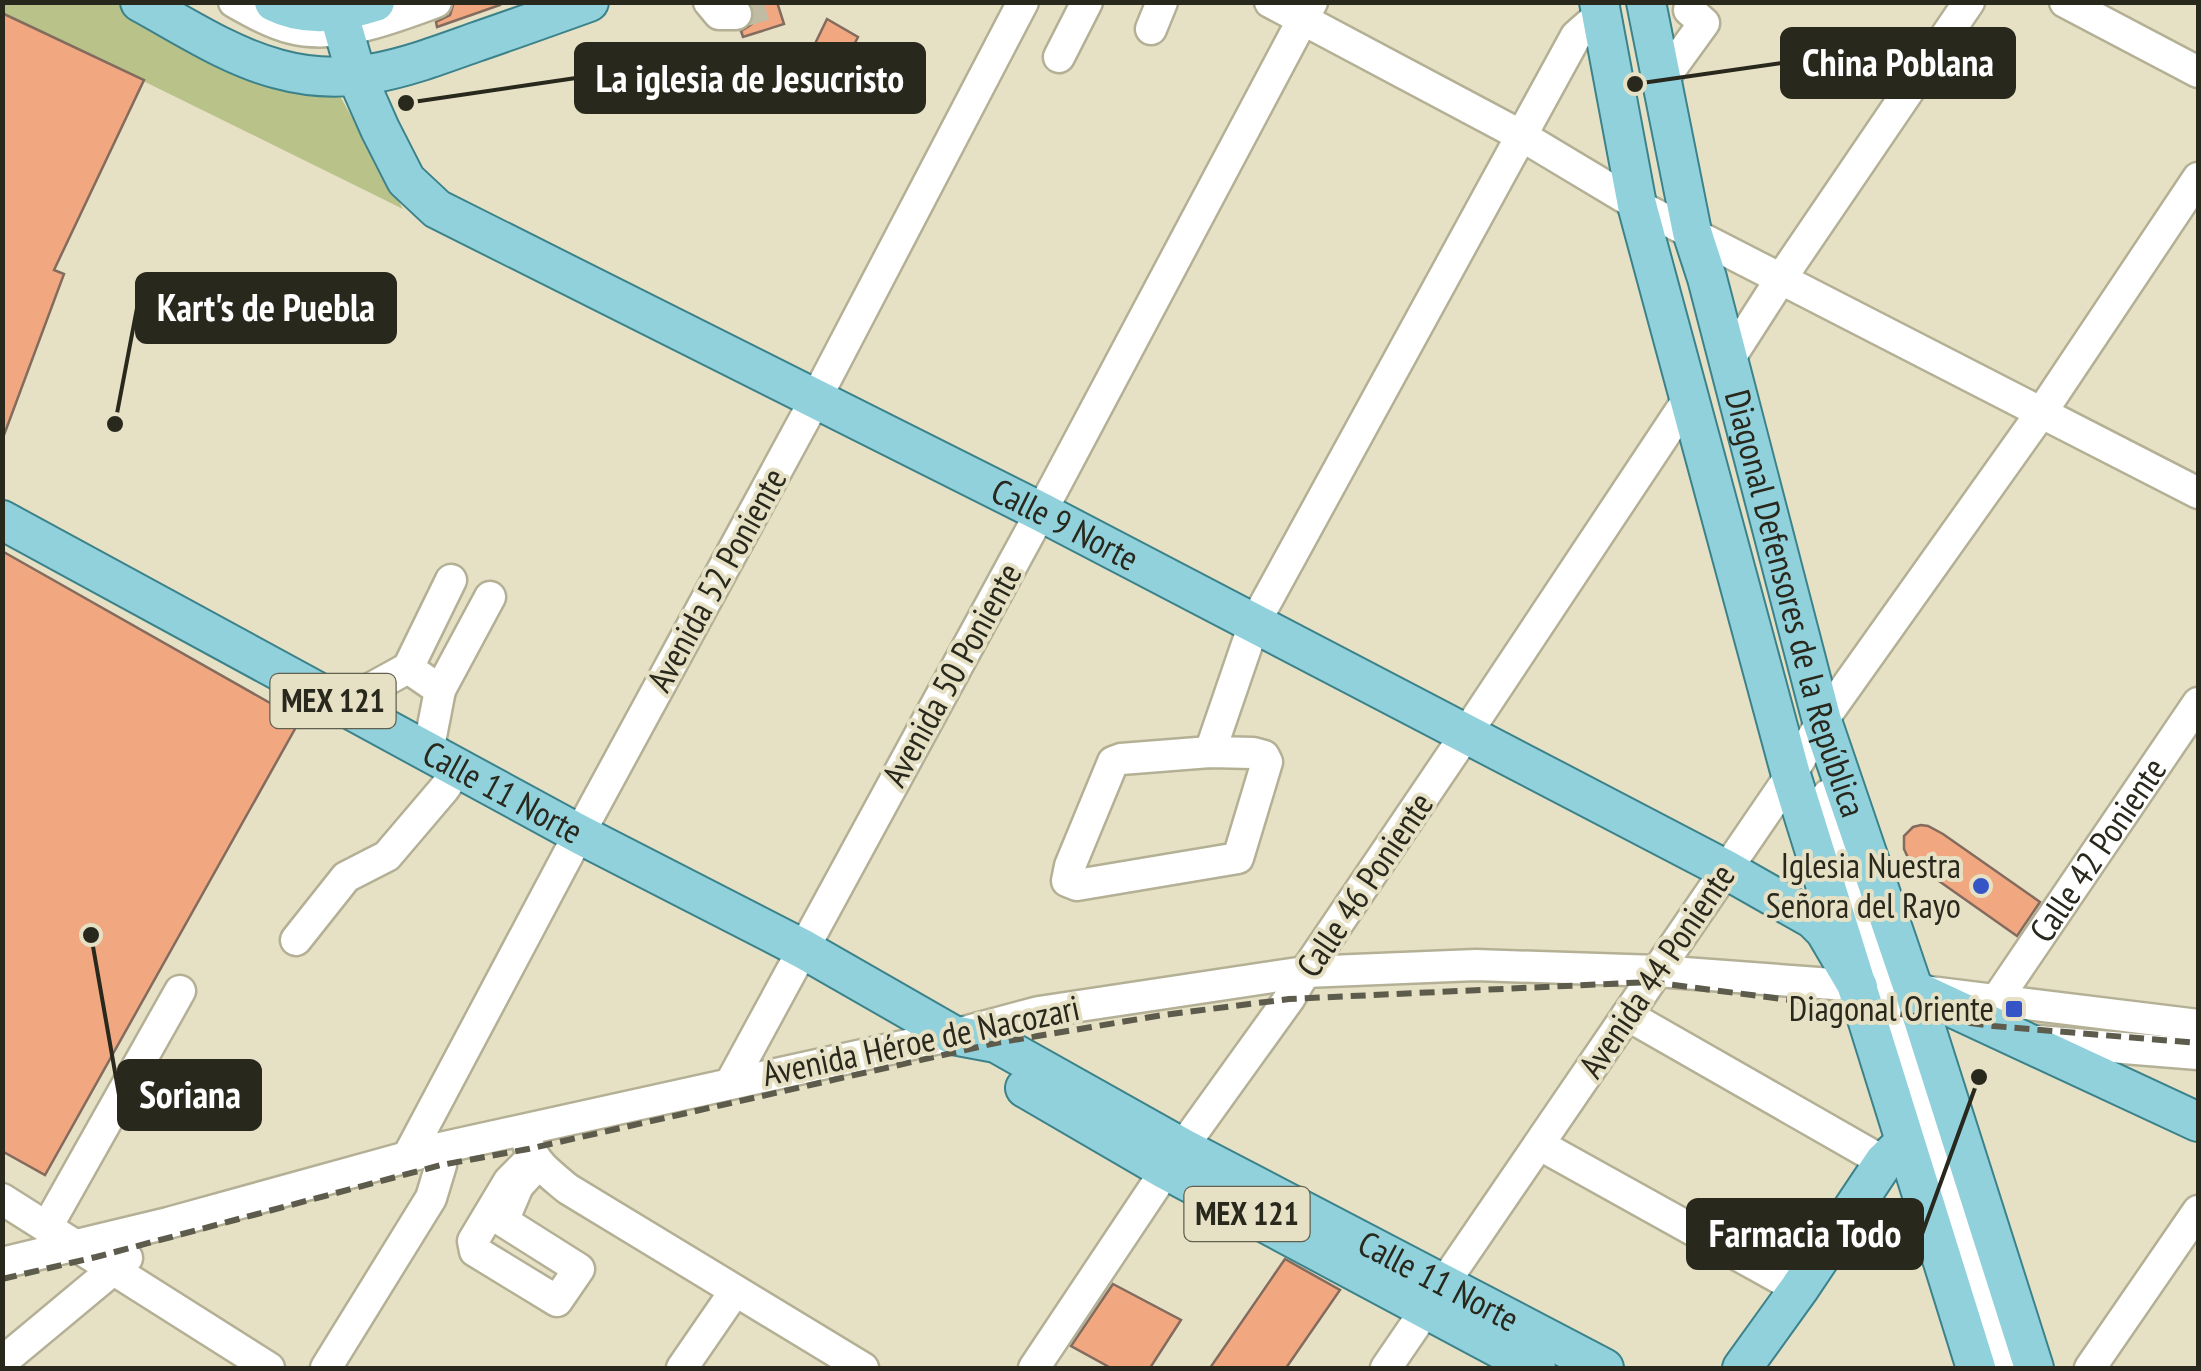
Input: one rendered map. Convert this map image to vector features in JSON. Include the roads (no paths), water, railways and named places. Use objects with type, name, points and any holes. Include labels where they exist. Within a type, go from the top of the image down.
[{"type":"main road","points":[[140,2],[245,58],[318,78],[353,36]]},
{"type":"main road","points":[[274,2],[313,14],[353,36],[398,69],[589,2]]},
{"type":"main road","name":"Diagonal Defensores de la República","points":[[1646,2],[1662,82],[1665,219],[1728,362],[1806,750],[1883,988],[1895,1152],[1976,1368]]},
{"type":"main road","name":"Diagonal Defensores de la República","points":[[1611,5],[1665,219],[1690,398],[1883,988],[2034,1368]]},
{"type":"main road","name":"Calle 9 Norte","points":[[353,36],[406,180],[437,210],[1041,512],[1725,870],[1814,919],[1883,988]]},
{"type":"main road","name":"Calle 11 Norte","points":[[2,520],[579,834],[803,949],[953,1035],[962,1051],[1434,1297],[1604,1368]]},
{"type":"main road","points":[[1883,988],[2024,1040],[2198,1122]]},
{"type":"main road","points":[[1742,1368],[1895,1152]]},
{"type":"main road","name":"Calle 11 Norte","points":[[1434,1297],[1536,1368]]},
{"type":"street","points":[[162,2],[221,33],[278,55],[318,63],[353,36],[436,2]]},
{"type":"street","points":[[234,2],[291,28],[415,45],[532,2]]},
{"type":"street","name":"Avenida 52 Poniente","points":[[422,1153],[579,834],[816,400],[1022,2]]},
{"type":"street","points":[[1060,58],[1087,2]]},
{"type":"street","points":[[1270,2],[1307,11],[1665,219],[2198,492]]},
{"type":"street","points":[[1728,362],[1969,2]]},
{"type":"street","points":[[2065,2],[2198,72]]},
{"type":"street","points":[[1210,752],[1254,624],[1576,36],[1611,5]]},
{"type":"street","points":[[1662,82],[1704,23],[1689,10]]},
{"type":"street","name":"Avenida 50 Poniente","points":[[731,1082],[1041,512],[1307,11]]},
{"type":"street","name":"Avenida 44 Poniente","points":[[1386,1368],[2198,178]]},
{"type":"street","points":[[1665,219],[1806,750]]},
{"type":"street","name":"Calle 46 Poniente","points":[[1034,1368],[1174,1159],[1289,1000],[1690,398]]},
{"type":"street","points":[[336,702],[408,668],[451,580]]},
{"type":"street","points":[[296,940],[346,878],[388,856],[444,789],[440,690],[490,597]]},
{"type":"street","points":[[408,668],[440,690]]},
{"type":"street","name":"Calle 42 Poniente","points":[[1997,999],[2198,703]]},
{"type":"street","points":[[1210,752],[1253,753],[1264,756],[1266,762],[1238,858],[1077,885],[1068,880],[1070,866],[1113,762],[1121,758],[1210,752]]},
{"type":"street","name":"Avenida Héroe de Nacozari","points":[[2,1262],[422,1153],[532,1150],[731,1082],[953,1035],[1039,1012],[1305,972],[1476,965],[1658,971],[1997,999],[2198,1025]]},
{"type":"street","points":[[1883,988],[1992,1368]]},
{"type":"street","points":[[1883,988],[2011,1368]]},
{"type":"street","points":[[47,1227],[180,991]]},
{"type":"street","points":[[1627,1016],[1895,1152]]},
{"type":"street","points":[[2024,1040],[2198,1054]]},
{"type":"street","points":[[1540,1144],[1798,1290]]},
{"type":"street","points":[[532,1150],[502,1221],[578,1269],[557,1301],[474,1251],[473,1242],[508,1181],[532,1150]]},
{"type":"street","points":[[532,1150],[568,1189],[863,1368]]},
{"type":"street","points":[[326,1368],[431,1198],[441,1165],[422,1153]]},
{"type":"street","points":[[2,1199],[269,1368]]},
{"type":"street","points":[[2090,1368],[2198,1211]]},
{"type":"street","points":[[2,1362],[168,1222]]},
{"type":"street","points":[[682,1368],[735,1291]]},
{"type":"tunnel","points":[[736,14],[776,2]]},
{"type":"railway","points":[[2,1279],[441,1165],[528,1149],[996,1043],[1289,999],[1650,982],[1993,1026],[2198,1043]]},
{"type":"place","name":"China Poblana","points":[[1635,84]]},
{"type":"place","name":"La iglesia de Jesucristo","points":[[406,103]]},
{"type":"place","name":"Kart's de Puebla","points":[[115,424]]},
{"type":"place","name":"Iglesia Nuestra Señora del Rayo","points":[[1981,886]]},
{"type":"place","name":"Soriana","points":[[91,935]]},
{"type":"place","name":"Diagonal Oriente","points":[[2014,1009]]},
{"type":"place","name":"Farmacia Todo","points":[[1979,1077]]}]
